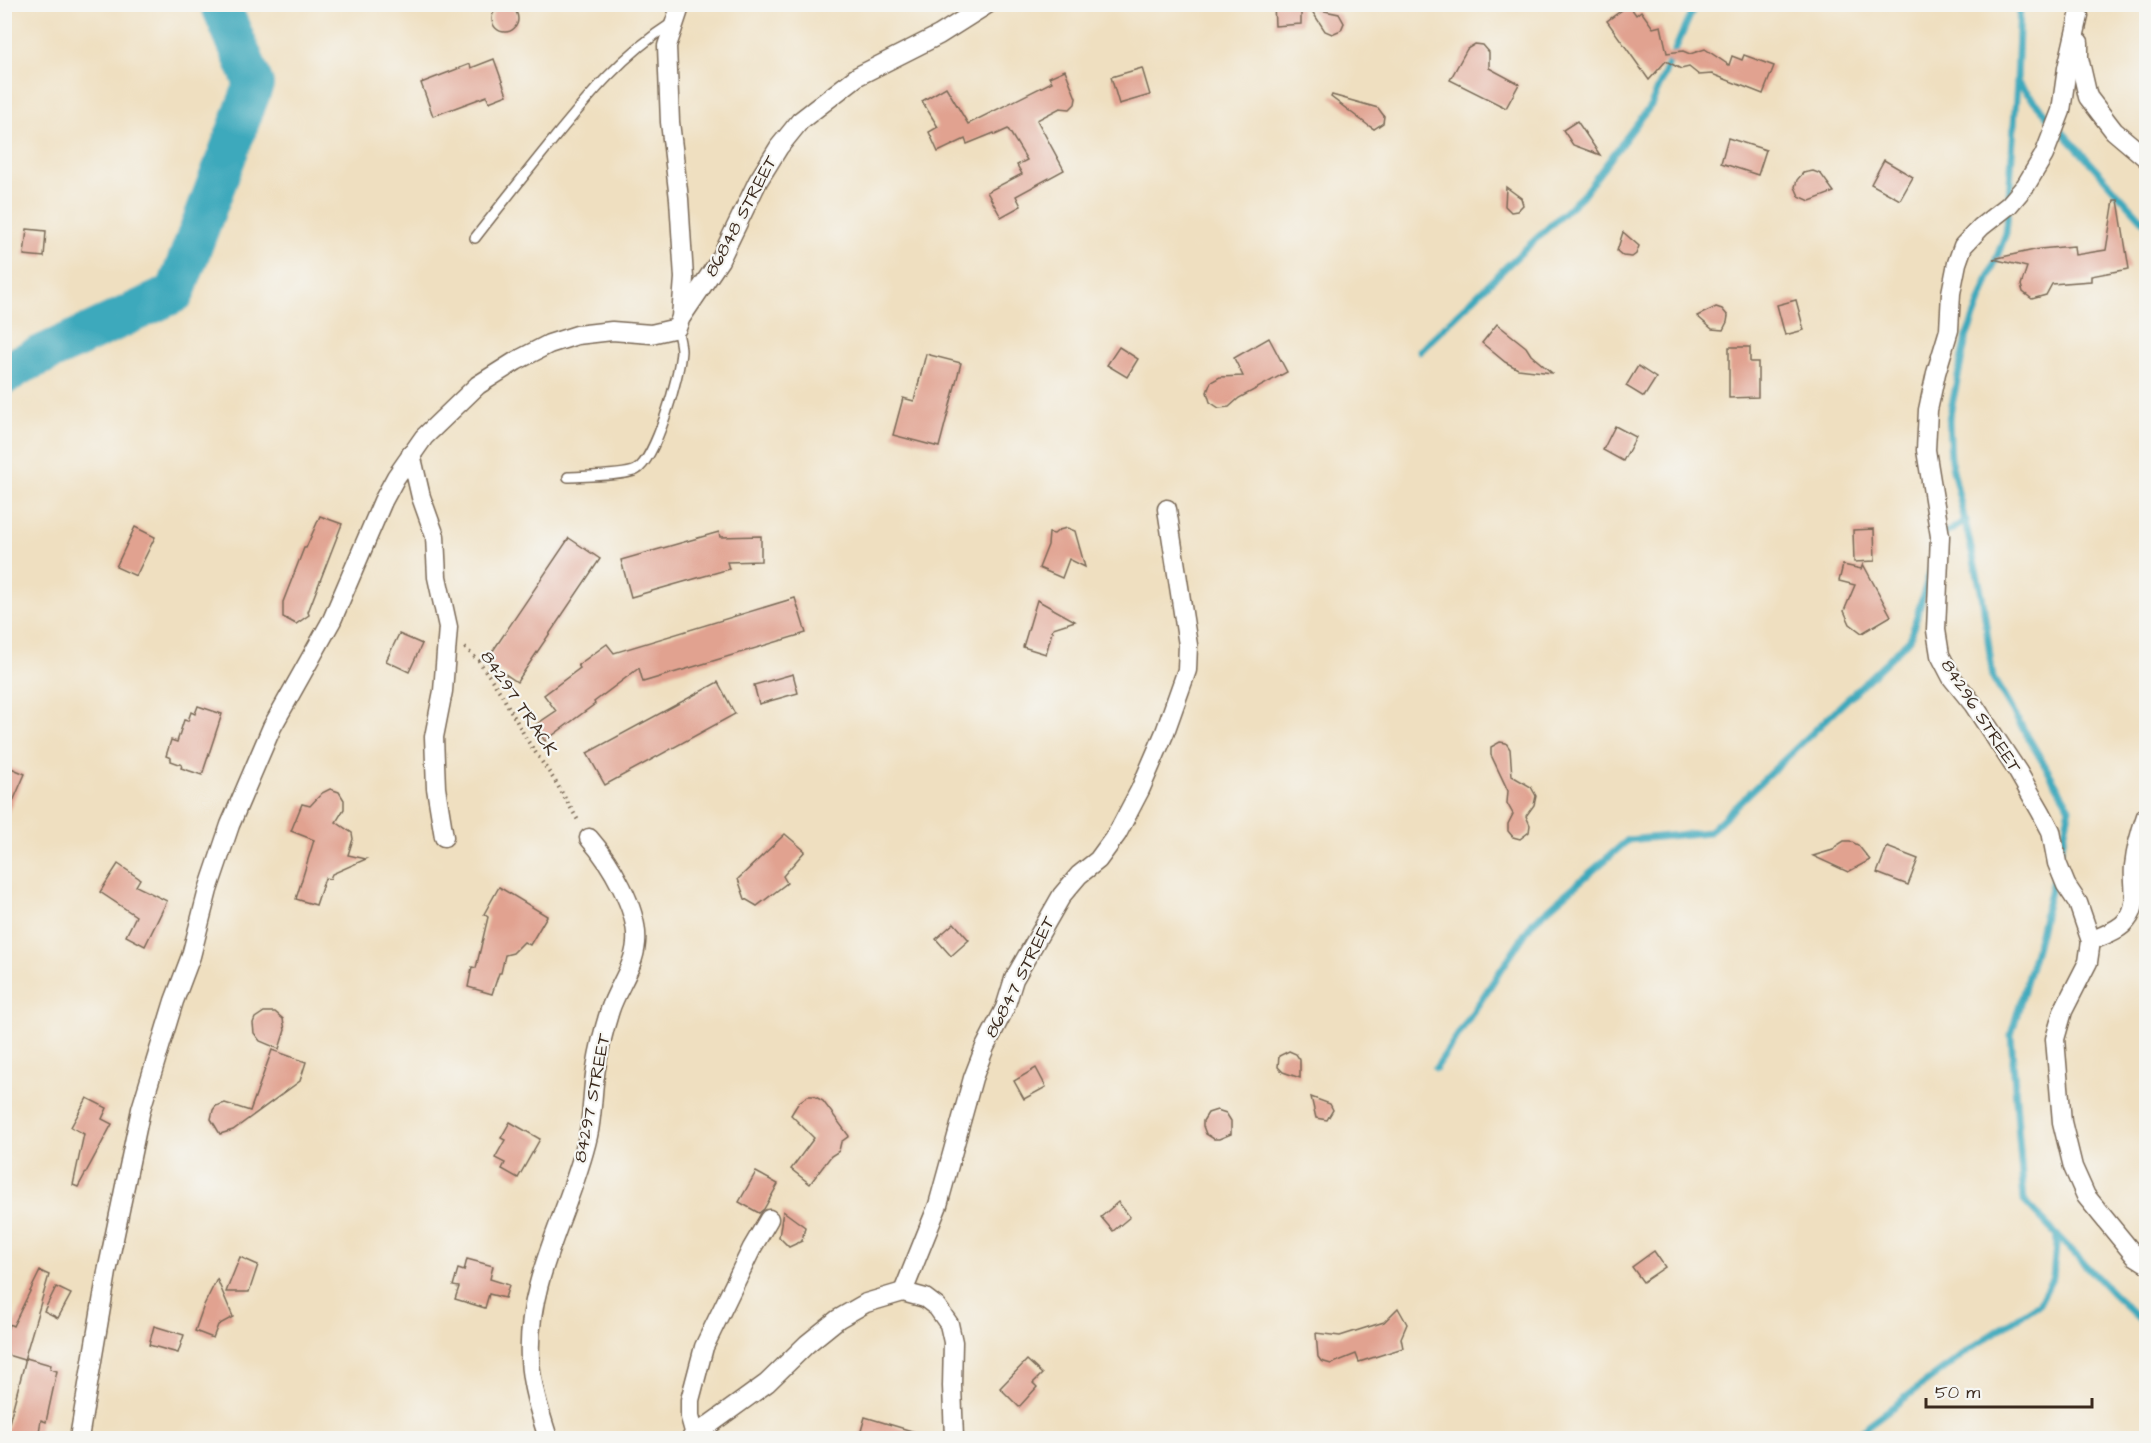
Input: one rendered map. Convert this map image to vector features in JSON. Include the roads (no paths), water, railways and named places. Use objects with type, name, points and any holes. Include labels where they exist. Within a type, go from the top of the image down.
[{"type":"street","points":[[79,1438],[107,1272],[141,1109],[174,1002],[191,956],[208,890],[230,825],[272,727],[332,621],[383,501],[424,437],[478,385],[516,361],[549,344],[578,335],[612,331],[651,334],[679,323],[684,278],[670,122],[667,46],[681,4]]},
{"type":"street","name":"86848 STREET","points":[[679,323],[720,260],[758,181],[779,147],[800,121],[858,76],[939,35],[988,4]]},
{"type":"street","points":[[2078,10],[2079,58],[2088,98],[2114,131],[2146,158]]},
{"type":"street","name":"84296 STREET","points":[[2078,10],[2061,111],[2044,155],[2026,185],[2009,205],[1981,227],[1963,246],[1957,263],[1951,293],[1949,330],[1928,410],[1926,450],[1940,536],[1936,630],[1940,655],[1953,678],[2018,772],[2041,812],[2051,831],[2057,863],[2078,903],[2091,941]]},
{"type":"street","points":[[411,454],[421,496],[435,536],[437,577],[448,627],[443,691],[434,737],[436,788],[444,837]]},
{"type":"street","name":"86847 STREET","points":[[903,1292],[938,1205],[973,1078],[985,1047],[1005,1008],[1014,979],[1062,895],[1079,875],[1098,860],[1117,834],[1166,732],[1187,670],[1188,645],[1167,509]]},
{"type":"street","points":[[2146,816],[2138,839],[2133,868],[2135,896],[2133,909],[2127,921],[2118,928],[2091,941],[2088,962],[2063,1011],[2055,1039],[2062,1122],[2073,1167],[2086,1196],[2135,1256],[2146,1263]]},
{"type":"street","name":"84297 STREET","points":[[548,1438],[537,1401],[530,1359],[532,1320],[539,1280],[579,1169],[589,1134],[596,1068],[610,1009],[628,972],[636,944],[635,916],[606,858],[589,838]]},
{"type":"street","points":[[769,1219],[715,1321],[704,1347],[690,1400],[693,1437],[767,1383],[807,1344],[838,1319],[866,1303],[903,1292],[925,1298],[937,1307],[949,1324],[953,1342],[954,1438]]},
{"type":"lane","points":[[475,238],[583,103],[619,64],[647,39],[674,22]]},
{"type":"lane","points":[[568,477],[624,473],[636,470],[645,460],[658,434],[679,367],[681,349],[679,323]]},
{"type":"waterway","points":[[4,375],[20,365],[175,293],[254,84],[220,4]]},
{"type":"waterway","points":[[1420,351],[1582,196],[1651,105],[1695,4]]},
{"type":"waterway","points":[[2009,197],[2020,4]]},
{"type":"waterway","points":[[2017,82],[2146,224]]},
{"type":"waterway","points":[[2008,211],[2006,233],[1966,338],[1949,419],[1951,461],[1982,595],[1993,678],[2070,808],[2061,849]]},
{"type":"waterway","points":[[1942,535],[1966,521]]},
{"type":"waterway","points":[[1436,1068],[1532,923],[1628,840],[1709,832],[1910,639],[1932,565]]},
{"type":"waterway","points":[[2055,871],[2011,1035],[2024,1201],[2146,1325]]},
{"type":"waterway","points":[[1851,1438],[1980,1342],[2039,1304],[2053,1277],[2057,1235]]}]
